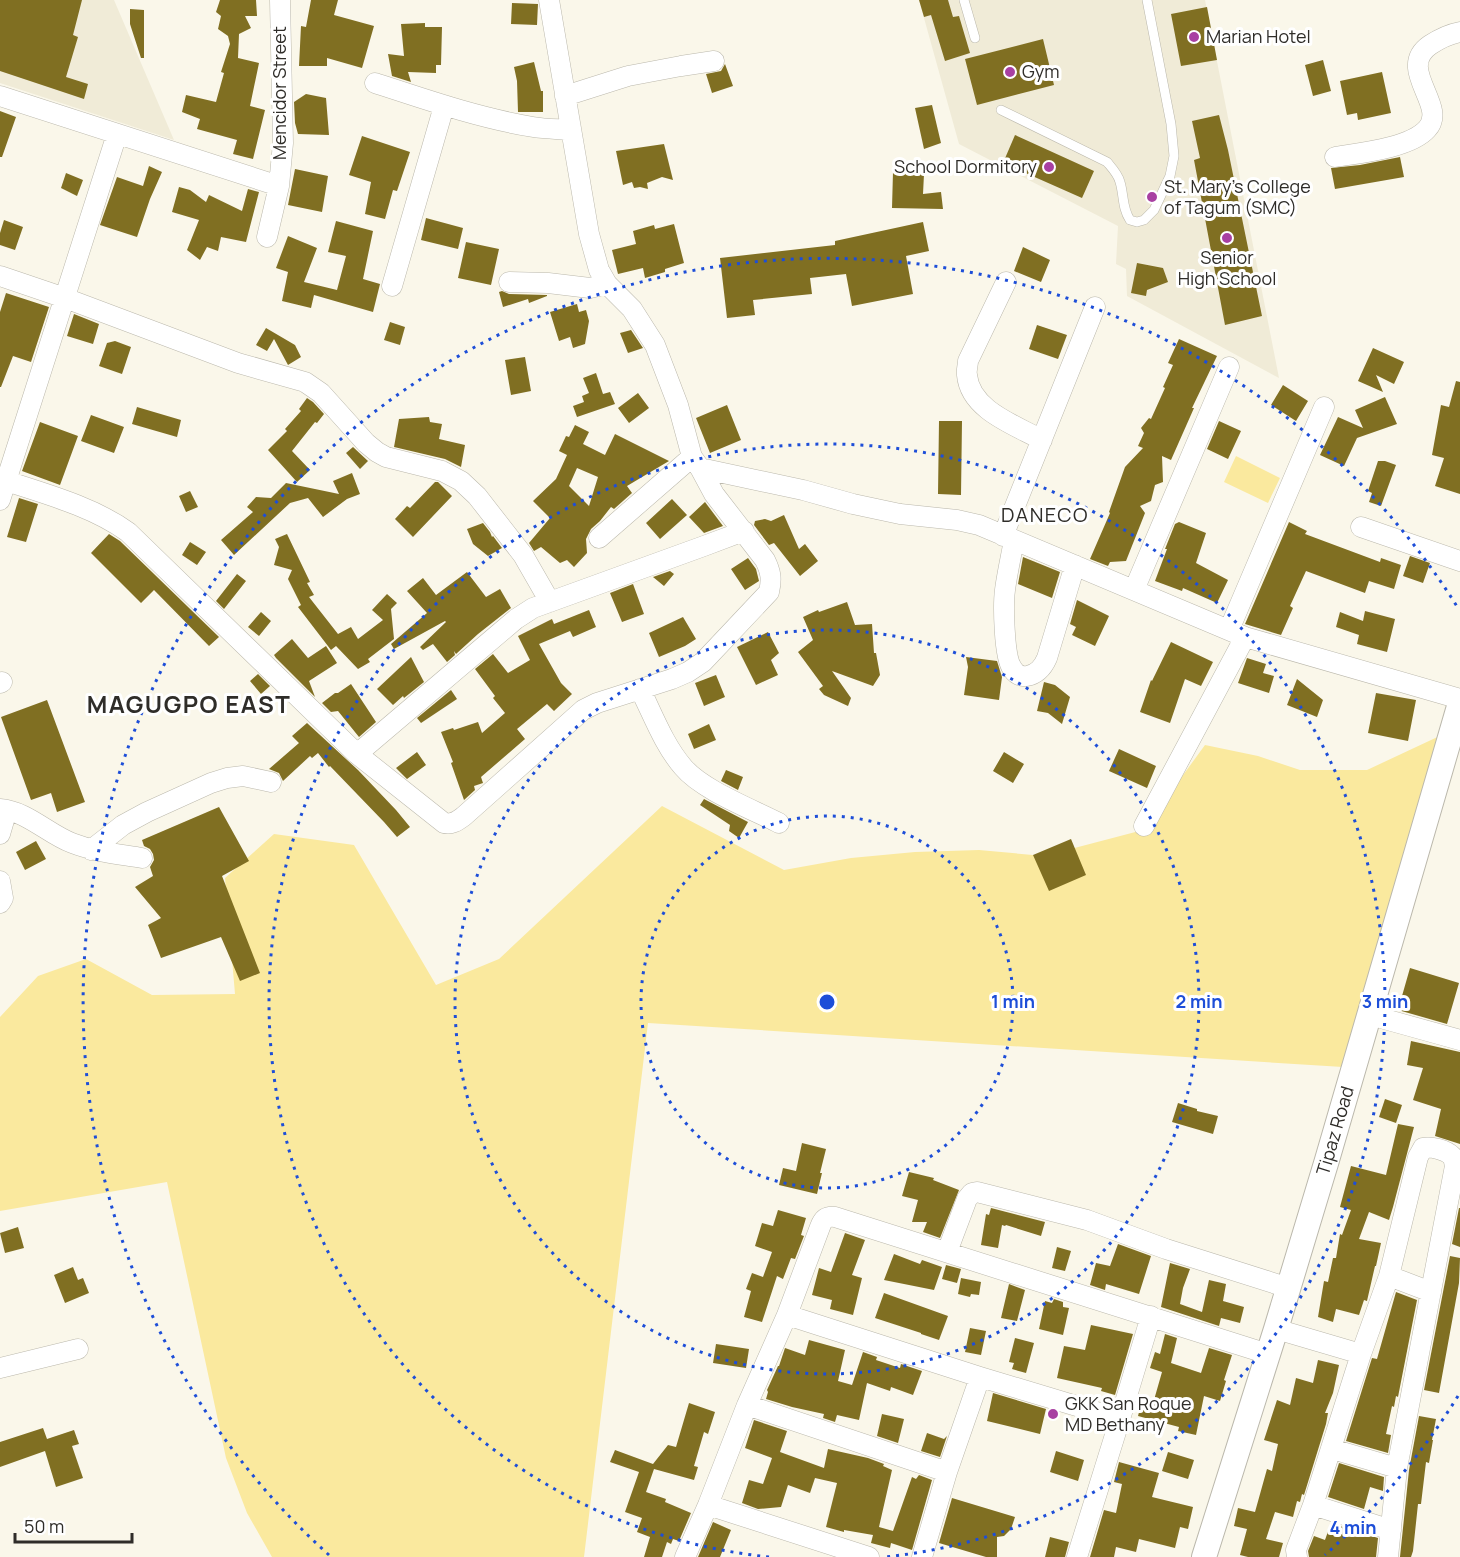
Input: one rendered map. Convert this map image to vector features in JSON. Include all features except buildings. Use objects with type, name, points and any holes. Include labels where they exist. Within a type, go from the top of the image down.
[{"type":"street","name":"Mencidor Street","points":[[267,237],[279,186],[283,143],[280,0]]},
{"type":"street","points":[[3,480],[95,512],[128,532],[357,754],[444,823],[457,822],[583,710],[597,703],[672,679],[703,662],[769,591],[772,580],[771,572],[744,531],[714,494],[696,463],[678,405],[655,345],[632,309],[607,284],[599,270],[589,234],[549,0]]},
{"type":"street","points":[[1335,157],[1390,147],[1408,141],[1428,128],[1433,117],[1417,66],[1423,50],[1439,39],[1460,32]]},
{"type":"street","points":[[565,96],[628,76],[714,61]]},
{"type":"street","points":[[375,83],[444,106],[487,117],[534,127],[571,130]]},
{"type":"street","points":[[0,96],[279,186]]},
{"type":"street","points":[[392,286],[444,106]]},
{"type":"street","points":[[0,500],[3,480],[65,298],[117,134]]},
{"type":"street","points":[[0,276],[238,363],[305,382],[321,393],[377,452],[442,471],[461,481],[477,496],[523,555],[550,602]]},
{"type":"street","points":[[509,282],[548,283],[590,288],[607,284]]},
{"type":"street","points":[[1006,282],[968,361],[967,375],[971,390],[979,403],[992,413],[1042,440]]},
{"type":"street","points":[[1075,565],[1047,658],[1034,674],[1024,676],[1017,674],[1011,667],[1007,654],[1005,592],[1009,538],[1042,440],[1095,307]]},
{"type":"street","points":[[1134,590],[1229,367]]},
{"type":"street","points":[[1144,826],[1237,633],[1324,407]]},
{"type":"street","points":[[599,538],[696,463]]},
{"type":"street","points":[[696,463],[853,504],[900,514],[957,520],[979,525],[1237,633],[1460,701]]},
{"type":"street","points":[[1361,527],[1460,561]]},
{"type":"street","points":[[357,754],[516,619],[533,608],[744,531]]},
{"type":"street","points":[[640,689],[671,751],[684,769],[703,785],[779,823]]},
{"type":"street","name":"Tipaz Road","points":[[1204,1557],[1289,1288],[1460,701]]},
{"type":"street","points":[[91,850],[117,829],[139,816],[211,783],[227,777],[243,776],[271,782]]},
{"type":"street","points":[[0,834],[4,809],[23,815],[70,843],[91,850],[142,858]]},
{"type":"street","points":[[0,881],[3,898],[0,903]]},
{"type":"street","points":[[1370,1015],[1460,1040]]},
{"type":"street","points":[[1297,1557],[1296,1550],[1389,1276],[1418,1157],[1423,1148],[1431,1147],[1450,1154],[1454,1158],[1455,1166],[1397,1468],[1388,1557]]},
{"type":"street","points":[[947,1252],[967,1199],[972,1193],[977,1192],[1087,1220],[1166,1249],[1289,1288]]},
{"type":"street","points":[[685,1557],[747,1405],[787,1315],[820,1227],[823,1220],[829,1216],[1269,1354]]},
{"type":"street","points":[[1389,1276],[1431,1292]]},
{"type":"street","points":[[787,1315],[1120,1419]]},
{"type":"street","points":[[1077,1557],[1151,1316]]},
{"type":"street","points":[[1276,1329],[1361,1354]]},
{"type":"street","points":[[0,1368],[78,1349]]},
{"type":"street","points":[[922,1557],[947,1472],[980,1377]]},
{"type":"street","points":[[747,1405],[947,1472]]},
{"type":"street","points":[[1332,1449],[1397,1468]]},
{"type":"street","points":[[708,1505],[869,1557]]},
{"type":"street","points":[[1313,1505],[1391,1530]]},
{"type":"lane","points":[[964,0],[975,38]]},
{"type":"lane","points":[[1000,111],[1107,162],[1120,182],[1126,213],[1130,220],[1137,222],[1144,220],[1154,210],[1170,176],[1174,156],[1171,124],[1147,0]]},
{"type":"shaded area","points":[[0,0],[114,0],[174,140],[0,83]]},
{"type":"shaded area","name":"St. Mary's College of Tagum (SMC)","points":[[919,0],[1205,0],[1279,378],[1127,296],[1126,269],[1116,264],[1118,226],[959,144]]},
{"type":"shaded area","points":[[1236,456],[1280,478],[1268,503],[1224,482]]},
{"type":"shaded area","points":[[1446,733],[1343,1067],[648,1023],[584,1557],[272,1557],[247,1513],[226,1458],[167,1182],[0,1211],[0,1017],[38,976],[86,959],[152,995],[235,994],[225,878],[274,834],[354,845],[436,985],[499,959],[662,806],[784,870],[851,858],[915,852],[979,850],[1044,856],[1143,830],[1205,745],[1258,756],[1300,770],[1367,770]]},
{"type":"place","name":"Marian Hotel","points":[[1194,37]]},
{"type":"place","name":"Gym","points":[[1010,72]]},
{"type":"place","name":"School Dormitory","points":[[1049,167]]},
{"type":"place","name":"St. Mary's College of Tagum (SMC)","points":[[1152,197]]},
{"type":"place","name":"Senior High School","points":[[1227,238]]},
{"type":"place","name":"GKK San Roque MD Bethany","points":[[1053,1414]]},
{"type":"district","name":"DANECO","points":[[1045,515]]},
{"type":"district","name":"MAGUGPO EAST","points":[[189,705]]}]
